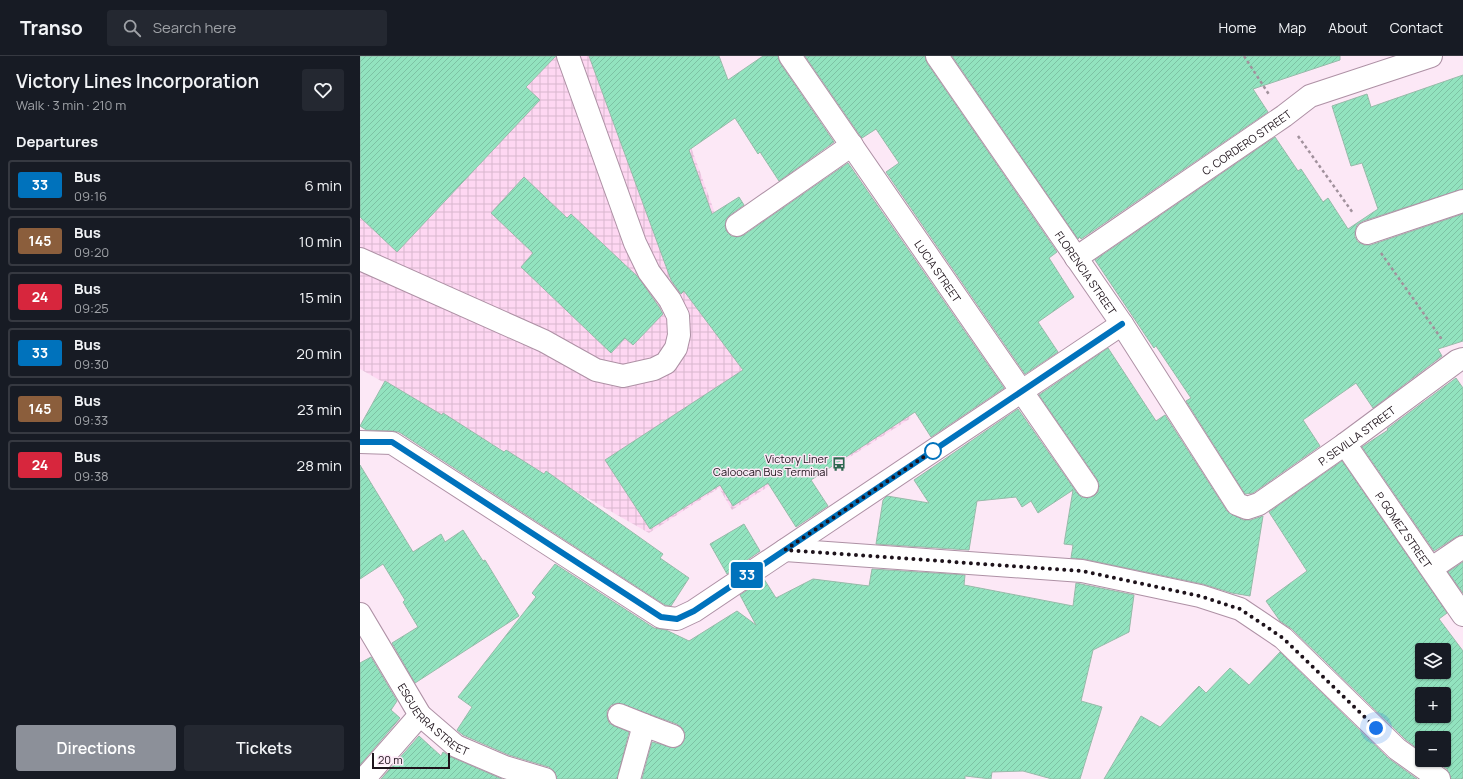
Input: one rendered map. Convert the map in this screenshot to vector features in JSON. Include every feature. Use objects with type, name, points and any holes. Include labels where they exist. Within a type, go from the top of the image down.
[{"type":"street","points":[[360,259],[544,341],[596,370],[623,376],[654,369],[666,362],[676,348],[679,335],[678,316],[670,300],[648,272],[635,243],[568,56]]},
{"type":"street","name":"LUCIA STREET","points":[[790,56],[1087,486]]},
{"type":"street","name":"FLORENCIA STREET","points":[[937,56],[1122,324],[1237,504],[1247,508]]},
{"type":"street","name":"C. CORDERO STREET","points":[[1076,258],[1284,116],[1310,96],[1431,56]]},
{"type":"street","points":[[737,225],[852,145]]},
{"type":"street","points":[[1367,233],[1463,201]]},
{"type":"street","points":[[360,442],[392,442],[661,617],[677,619],[694,611],[1122,324]]},
{"type":"street","name":"P. SEVILLA STREET","points":[[1247,508],[1259,504],[1345,444],[1457,361],[1463,359]]},
{"type":"street","name":"P. GOMEZ STREET","points":[[1345,444],[1463,615]]},
{"type":"street","points":[[1432,568],[1463,547]]},
{"type":"street","points":[[785,550],[1082,571],[1200,596],[1240,609],[1283,638],[1397,749],[1439,779]]},
{"type":"street","name":"ESGUERRA STREET","points":[[360,614],[420,715],[456,746],[505,767],[545,779]]},
{"type":"street","points":[[364,779],[420,715]]},
{"type":"street","points":[[619,715],[673,736]]},
{"type":"street","points":[[629,779],[644,725]]},
{"type":"path","points":[[1244,56],[1284,116]]},
{"type":"shaded area","points":[[360,56],[658,56],[720,227],[890,385],[911,418],[839,464],[828,448],[732,510],[719,488],[649,533],[360,369]]},
{"type":"building","points":[[360,56],[556,56],[526,87],[540,100],[397,252],[360,217]]},
{"type":"building","points":[[589,56],[719,56],[728,80],[763,56],[778,56],[780,63],[834,142],[779,181],[760,152],[758,154],[735,118],[689,150],[712,214],[739,197],[744,205],[730,215],[726,220],[725,226],[727,232],[731,236],[738,237],[744,235],[848,163],[1004,388],[931,437],[915,412],[811,480],[828,506],[796,527],[768,483],[733,506],[720,485],[650,529],[605,460],[743,370],[684,291],[681,294],[671,280]]},
{"type":"building","points":[[805,56],[925,56],[927,63],[1057,252],[1049,258],[1074,297],[1038,322],[1058,352],[1025,374],[886,172],[899,163],[876,129],[862,138],[861,137]]},
{"type":"building","points":[[952,56],[1340,56],[1340,60],[1253,89],[1268,112],[1081,239],[1080,237],[1078,239]]},
{"type":"building","points":[[1463,75],[1463,189],[1363,221],[1357,225],[1355,237],[1358,242],[1364,245],[1371,245],[1463,214],[1463,341],[1438,349],[1442,356],[1373,408],[1356,383],[1303,420],[1320,446],[1253,493],[1245,494],[1186,401],[1191,398],[1156,346],[1154,348],[1095,260],[1275,137],[1298,171],[1301,169],[1323,202],[1328,198],[1348,229],[1378,209],[1362,163],[1351,166],[1332,106],[1367,94],[1371,107]]},
{"type":"building","points":[[524,177],[567,218],[571,214],[638,277],[659,307],[663,314],[633,345],[625,338],[611,353],[521,267],[533,253],[491,213]]},
{"type":"building","points":[[1108,348],[1156,421],[1165,415],[1227,511],[1243,520],[1251,520],[1263,516],[1250,596],[1232,593],[1203,584],[1084,559],[1071,558],[1073,545],[1064,544],[1073,490],[1038,513],[1031,501],[1022,507],[1016,497],[977,501],[969,550],[876,544],[883,500],[887,496],[929,503],[914,480],[1018,409],[1077,493],[1081,497],[1088,498],[1094,496],[1098,492],[1099,485],[1097,479],[1039,395]]},
{"type":"building","points":[[1456,378],[1463,388],[1463,535],[1456,537],[1434,551],[1362,447],[1388,430],[1387,429]]},
{"type":"building","points":[[385,381],[442,415],[443,413],[504,452],[506,450],[544,474],[546,471],[663,554],[660,558],[689,578],[671,606],[665,605],[399,432],[366,430],[360,426]]},
{"type":"building","points":[[1342,461],[1447,613],[1439,619],[1463,651],[1463,779],[1451,779],[1447,769],[1444,767],[1451,767],[1451,731],[1415,731],[1415,747],[1405,739],[1292,629],[1280,621],[1266,601],[1307,571],[1269,512]]},
{"type":"building","points":[[360,465],[413,552],[441,534],[445,542],[463,530],[483,561],[485,560],[519,616],[415,683],[392,643],[418,627],[403,602],[405,600],[383,564],[360,579]]},
{"type":"building","points":[[744,524],[760,551],[727,574],[710,544]]},
{"type":"building","points":[[1463,562],[1463,593],[1448,572]]},
{"type":"building","points":[[555,564],[654,628],[666,630],[689,641],[737,611],[756,625],[740,595],[764,579],[776,598],[813,579],[869,586],[872,569],[965,575],[964,585],[1073,606],[1076,583],[1134,595],[1129,632],[1093,650],[1081,701],[1102,707],[1080,779],[1052,779],[1023,771],[992,772],[991,779],[965,776],[965,779],[642,779],[652,742],[675,748],[681,745],[684,741],[685,734],[682,728],[677,724],[618,703],[611,705],[607,711],[609,723],[629,732],[617,779],[557,779],[554,771],[549,767],[509,755],[463,735],[457,730],[472,707],[458,697],[536,597],[532,593]]},
{"type":"building","points":[[1280,652],[1388,758],[1417,779],[1104,779],[1141,716],[1160,727],[1199,686],[1206,693],[1230,668],[1249,685]]},
{"type":"building","points":[[371,657],[397,701],[391,710],[400,718],[360,765],[360,663]]},
{"type":"building","points":[[419,736],[441,756],[443,752],[451,757],[502,779],[381,779]]},
{"type":"bus line","name":"33","points":[[360,442],[392,442],[661,617],[677,619],[694,611],[1122,324]]},
{"type":"place","name":"Victory Liner Caloocan Bus Terminal","points":[[839,464]]},
{"type":"route","points":[[933,451],[934,450],[785,550],[1082,571],[1200,596],[1240,609],[1283,638],[1376,728]]}]
